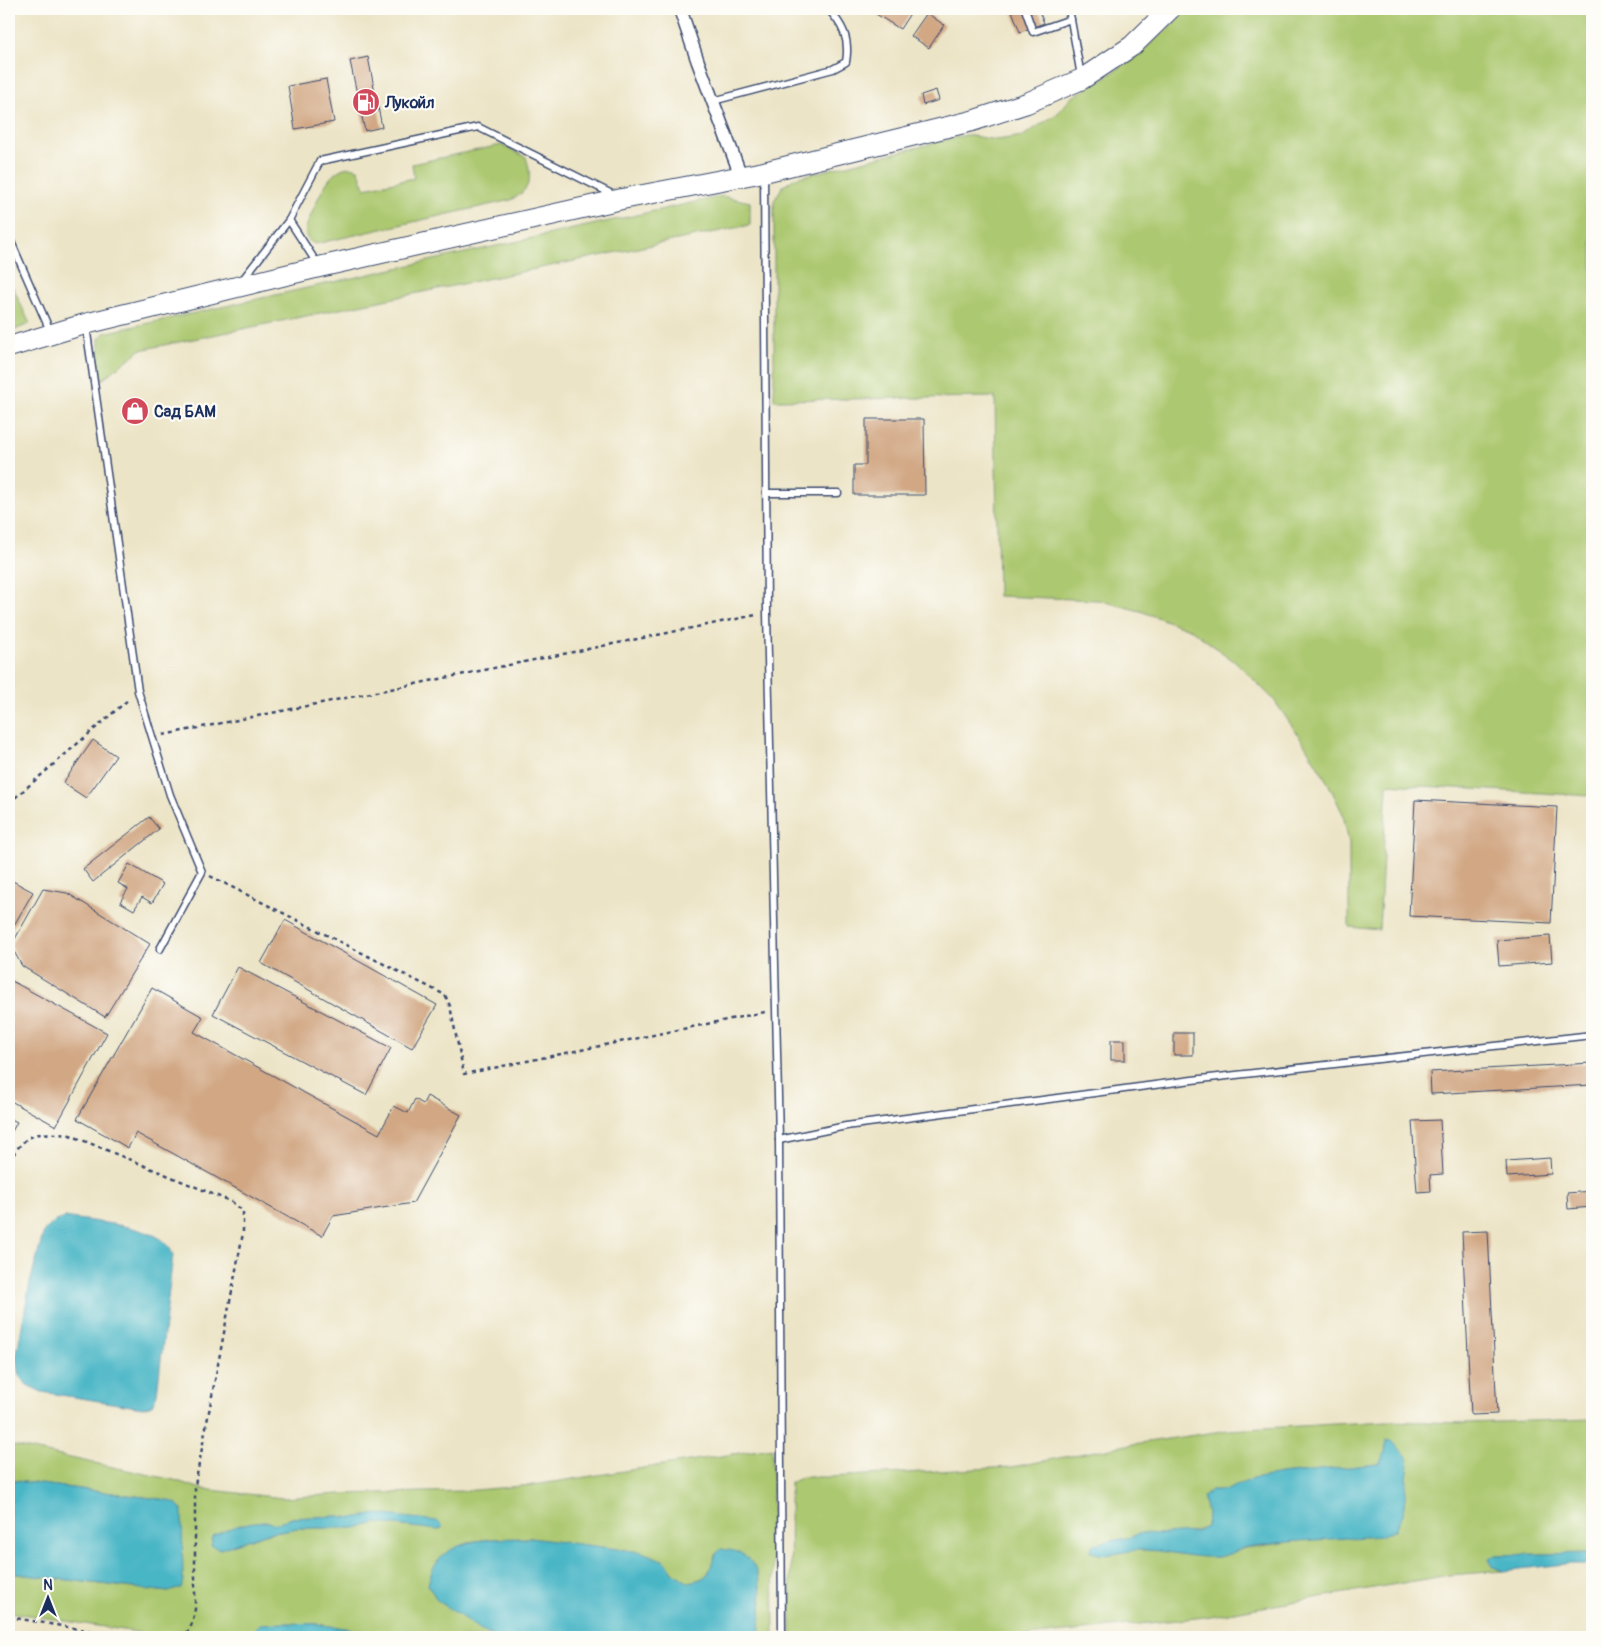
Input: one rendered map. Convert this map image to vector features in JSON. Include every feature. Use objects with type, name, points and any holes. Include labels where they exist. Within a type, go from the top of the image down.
[{"type":"main road","points":[[9,348],[86,324],[319,267],[622,199],[764,172],[972,121],[1027,103],[1082,78],[1132,46],[1170,9]]},
{"type":"street","points":[[680,9],[740,176]]},
{"type":"lane","points":[[713,101],[833,69],[846,62],[848,49],[846,37],[839,23],[828,9]]},
{"type":"lane","points":[[1025,9],[1033,32],[1071,19]]},
{"type":"lane","points":[[1069,9],[1082,78]]},
{"type":"lane","points":[[238,287],[290,220],[320,161],[478,128],[622,199]]},
{"type":"lane","points":[[764,172],[767,613],[779,1140],[782,1637]]},
{"type":"lane","points":[[290,220],[319,267]]},
{"type":"lane","points":[[9,236],[51,334]]},
{"type":"lane","points":[[86,324],[138,691],[170,795],[202,872],[160,949]]},
{"type":"lane","points":[[766,493],[838,493]]},
{"type":"lane","points":[[779,1140],[846,1126],[1172,1083],[1592,1035]]},
{"type":"path","points":[[152,737],[767,613]]},
{"type":"path","points":[[9,803],[138,691]]},
{"type":"path","points":[[202,872],[445,995],[450,1006],[464,1074],[776,1010]]},
{"type":"path","points":[[9,1162],[16,1150],[30,1136],[46,1133],[70,1135],[232,1202],[242,1211],[243,1232],[194,1485],[194,1609],[192,1626],[181,1637]]},
{"type":"path","points":[[9,1617],[126,1637]]},
{"type":"green space","points":[[1188,9],[1576,9],[1592,18],[1592,796],[1387,784],[1379,930],[1349,927],[1349,843],[1343,814],[1328,783],[1305,745],[1274,700],[1239,665],[1192,630],[1140,611],[1098,600],[998,596],[995,397],[774,400],[774,201],[782,187],[795,178],[966,135],[997,140],[1023,136],[1058,113],[1071,98],[1133,59]]},
{"type":"green space","points":[[501,145],[526,157],[529,171],[527,187],[511,200],[315,244],[307,237],[306,227],[324,186],[339,170],[348,167],[358,169],[365,188],[414,178],[412,164]]},
{"type":"green space","points":[[722,196],[750,202],[750,225],[140,350],[102,380],[99,339],[104,333]]},
{"type":"green space","points":[[9,279],[30,324],[9,332]]},
{"type":"green space","points":[[1592,1419],[1592,1553],[1495,1555],[1491,1566],[1503,1571],[1449,1575],[1205,1617],[1018,1637],[796,1637],[791,1632],[790,1483],[802,1477],[1012,1467],[1127,1445],[1229,1430],[1387,1421],[1467,1423]],"holes":[[[1386,1440],[1393,1442],[1406,1455],[1290,1542],[1246,1548],[1219,1557],[1138,1550],[1131,1537],[1143,1534],[1185,1533],[1206,1527],[1207,1513],[1203,1497],[1211,1490],[1227,1490],[1281,1474],[1379,1464],[1386,1453]]]},
{"type":"green space","points":[[9,1445],[174,1480],[202,1489],[283,1498],[340,1494],[464,1491],[534,1485],[772,1448],[774,1637],[759,1637],[762,1600],[715,1554],[707,1574],[694,1581],[687,1582],[674,1573],[665,1561],[530,1538],[467,1542],[479,1629],[498,1637],[407,1637],[316,1624],[283,1623],[259,1635],[290,1637],[223,1637],[178,1630],[165,1635],[9,1612],[9,1573],[168,1592],[167,1500],[9,1480]],"holes":[[[338,1516],[398,1525],[377,1523],[355,1528],[298,1528],[268,1533],[220,1549],[266,1521],[276,1525],[289,1518]]]},
{"type":"water","points":[[65,1217],[132,1228],[156,1236],[169,1246],[173,1255],[157,1394],[152,1405],[143,1408],[42,1392],[27,1385],[19,1376],[16,1358],[30,1283],[44,1231],[54,1222]]},
{"type":"water","points":[[1386,1440],[1393,1442],[1406,1455],[1409,1464],[1403,1514],[1395,1529],[1381,1536],[1264,1545],[1244,1548],[1218,1557],[1198,1557],[1148,1550],[1107,1554],[1090,1551],[1094,1544],[1131,1537],[1141,1533],[1195,1532],[1206,1527],[1207,1513],[1203,1497],[1211,1490],[1227,1490],[1252,1479],[1281,1474],[1379,1464],[1385,1453]]},
{"type":"water","points":[[9,1480],[167,1500],[176,1503],[182,1510],[183,1580],[181,1588],[168,1592],[9,1573]]},
{"type":"water","points":[[378,1514],[437,1521],[443,1527],[438,1530],[377,1523],[355,1528],[298,1528],[268,1533],[220,1549],[211,1546],[213,1536],[236,1526],[252,1522],[276,1524],[289,1518],[338,1516],[352,1518]]},
{"type":"water","points":[[530,1538],[642,1552],[665,1561],[674,1573],[687,1582],[704,1577],[708,1573],[716,1554],[721,1549],[738,1552],[749,1559],[759,1579],[761,1616],[759,1637],[498,1637],[479,1629],[437,1600],[428,1585],[433,1569],[442,1557],[454,1548],[483,1540]]},
{"type":"water","points":[[1592,1553],[1592,1564],[1565,1564],[1503,1571],[1491,1566],[1489,1559],[1495,1555]]},
{"type":"water","points":[[260,1624],[316,1624],[407,1637],[290,1637],[258,1635],[255,1629]]},
{"type":"building","points":[[868,9],[913,9],[900,29]]},
{"type":"building","points":[[1018,9],[1038,9],[1044,23],[1020,32],[1012,11]]},
{"type":"building","points":[[927,13],[944,25],[929,48],[911,36]]},
{"type":"building","points":[[368,57],[382,127],[365,131],[350,61]]},
{"type":"building","points":[[326,79],[334,122],[295,129],[288,86]]},
{"type":"building","points":[[936,90],[939,100],[923,105],[921,95]]},
{"type":"building","points":[[866,419],[924,419],[925,495],[854,495],[854,465],[866,465]]},
{"type":"building","points":[[93,740],[116,756],[86,798],[63,783]]},
{"type":"building","points":[[1415,800],[1557,807],[1551,923],[1409,916]]},
{"type":"building","points":[[149,817],[159,829],[93,882],[83,869]]},
{"type":"building","points":[[129,864],[163,884],[152,903],[142,897],[134,910],[120,902],[128,889],[118,883]]},
{"type":"building","points":[[9,879],[33,892],[9,934]]},
{"type":"building","points":[[43,889],[67,893],[150,944],[105,1017],[22,966],[11,946]]},
{"type":"building","points":[[285,920],[437,1005],[412,1048],[261,963]]},
{"type":"building","points":[[1550,936],[1552,962],[1499,966],[1497,940]]},
{"type":"building","points":[[238,967],[391,1048],[366,1095],[213,1014]]},
{"type":"building","points":[[10,980],[107,1033],[56,1126],[9,1100]]},
{"type":"building","points":[[152,988],[203,1017],[194,1032],[379,1134],[394,1106],[408,1113],[415,1099],[423,1104],[427,1096],[461,1115],[413,1203],[333,1216],[322,1236],[136,1133],[128,1148],[77,1119]]},
{"type":"building","points":[[1174,1033],[1193,1033],[1193,1055],[1174,1055]]},
{"type":"building","points":[[1111,1040],[1125,1040],[1125,1060],[1111,1060]]},
{"type":"building","points":[[1592,1063],[1592,1085],[1431,1094],[1430,1072]]},
{"type":"building","points":[[9,1118],[17,1122],[9,1137]]},
{"type":"building","points":[[1440,1120],[1443,1174],[1430,1175],[1431,1191],[1417,1192],[1412,1121]]},
{"type":"building","points":[[1550,1158],[1551,1174],[1507,1177],[1506,1161]]},
{"type":"building","points":[[1592,1191],[1592,1207],[1568,1209],[1567,1193]]},
{"type":"building","points":[[1488,1231],[1497,1414],[1471,1415],[1462,1232]]},
{"type":"place","name":"Лукойл","points":[[366,102]]},
{"type":"place","name":"Сад БАМ","points":[[135,411]]}]
